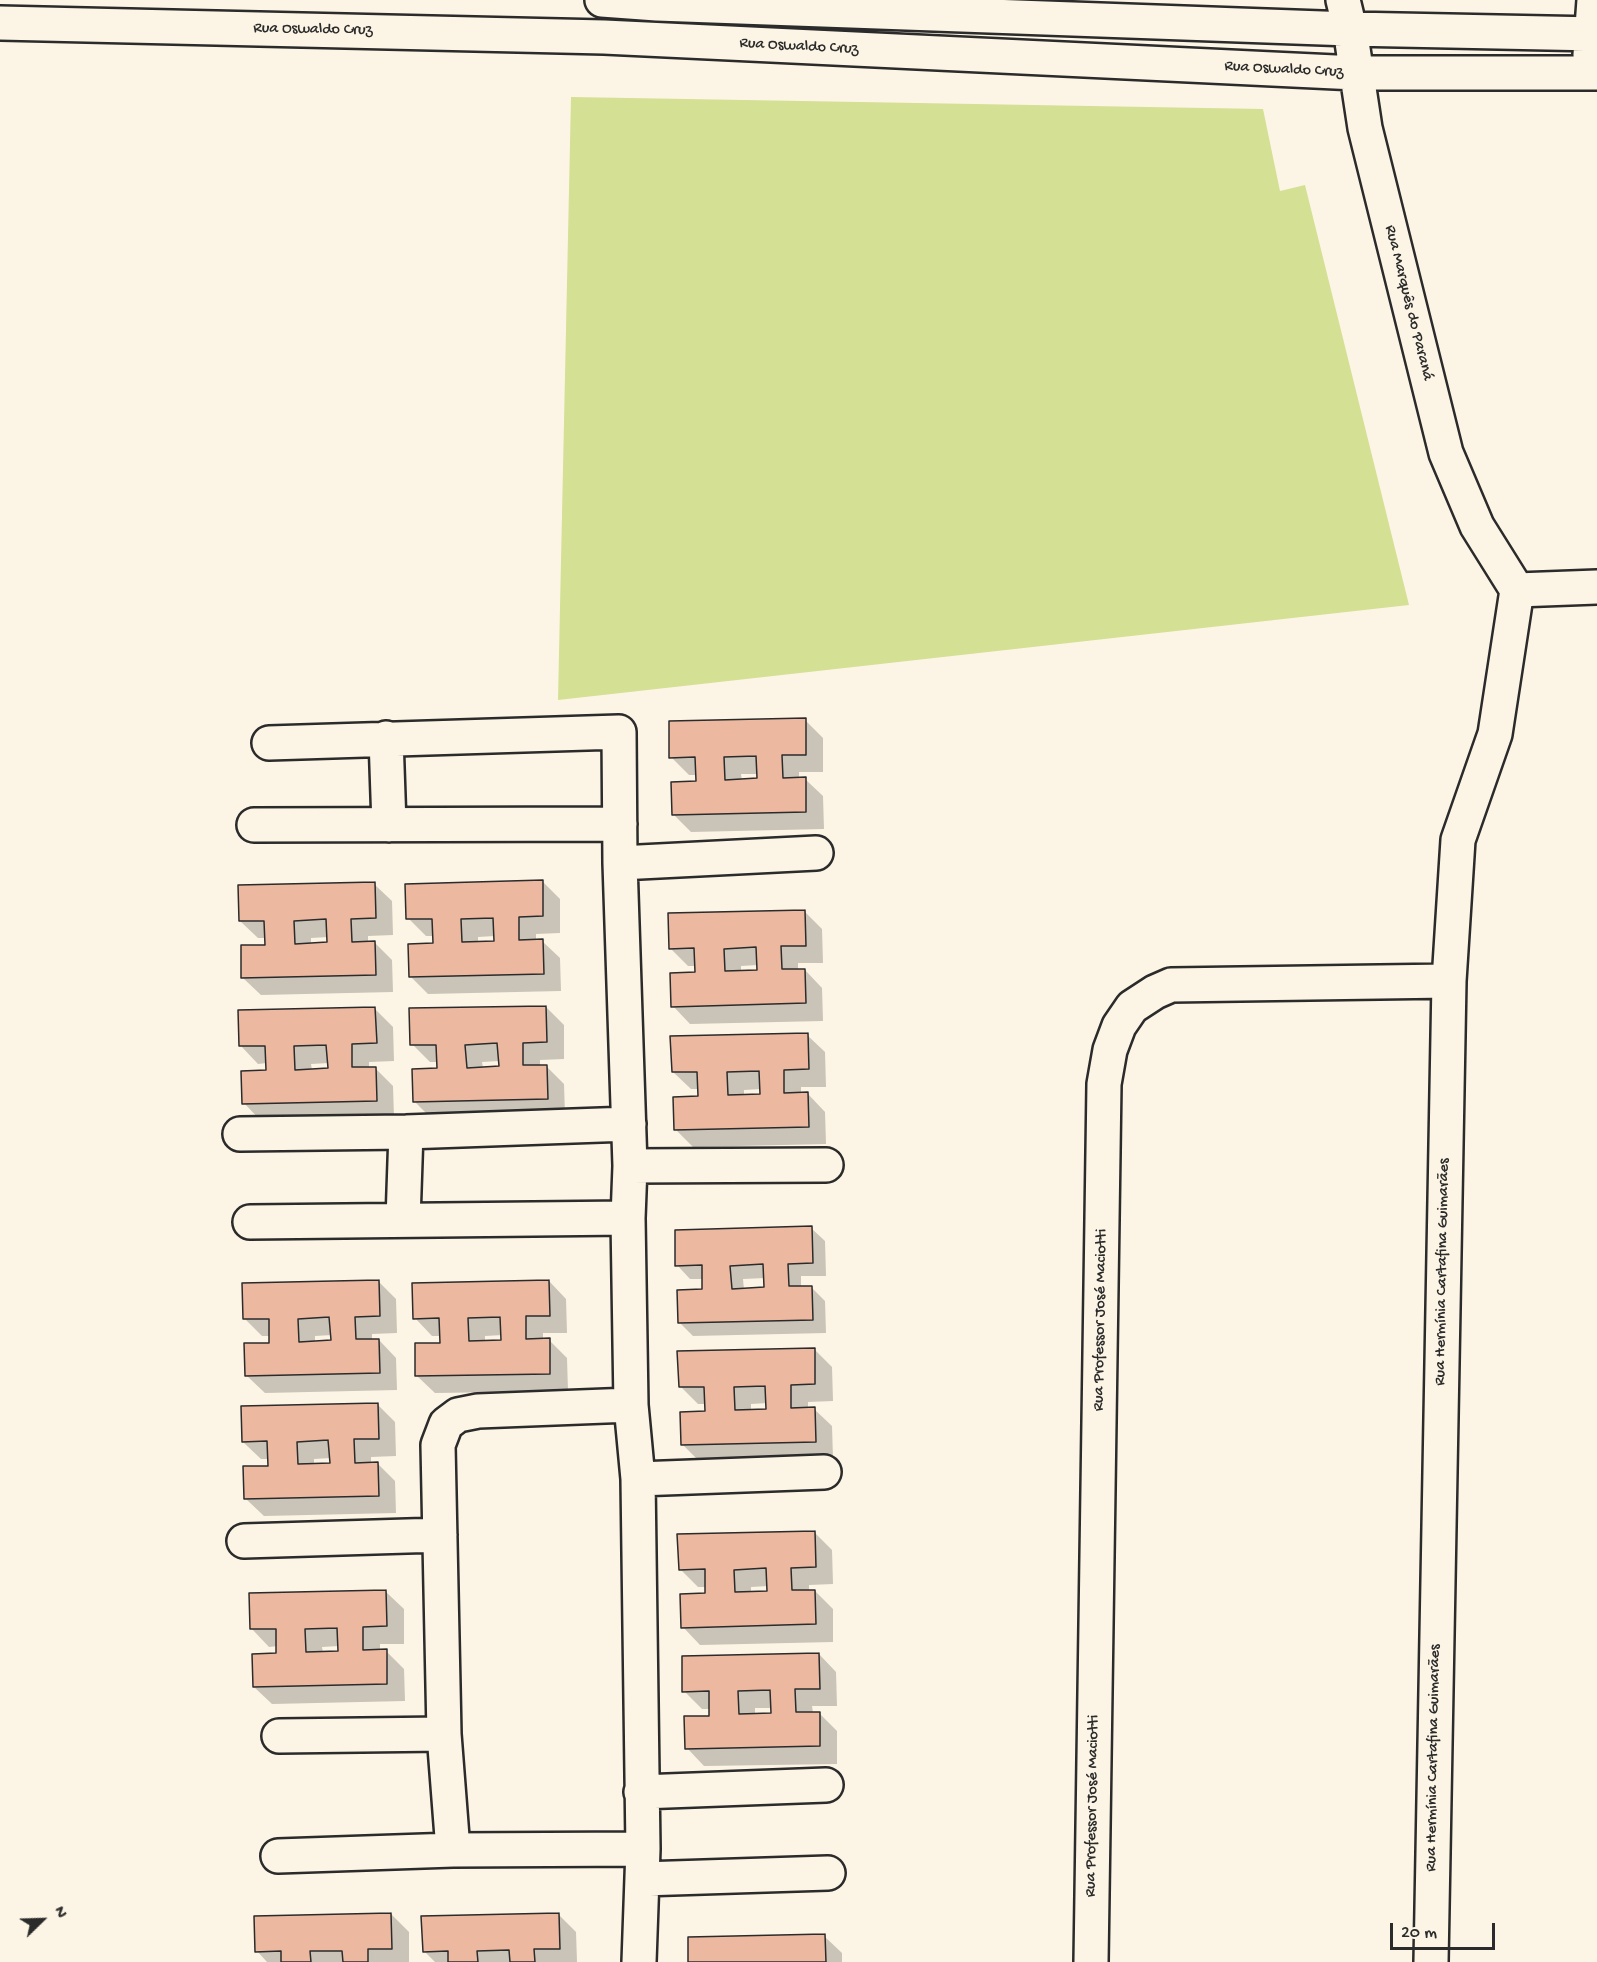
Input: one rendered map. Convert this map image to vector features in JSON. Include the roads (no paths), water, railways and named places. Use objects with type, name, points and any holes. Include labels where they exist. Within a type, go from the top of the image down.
[{"type":"street","points":[[604,37],[602,0],[657,4],[1347,14],[1594,33]]},
{"type":"street","points":[[1593,73],[1594,0]]},
{"type":"street","name":"Rua Marquês do Paraná","points":[[1347,14],[1365,128],[1446,453],[1477,526],[1517,590]]},
{"type":"street","name":"Rua Oswaldo Cruz","points":[[0,23],[604,37],[1356,73],[1593,73]]},
{"type":"street","points":[[1517,590],[1597,587]]},
{"type":"street","name":"Rua Hermínia Cartafina Guimarães","points":[[1431,1962],[1449,981],[1458,840],[1495,734],[1517,590]]},
{"type":"street","points":[[269,743],[619,732],[620,863],[630,1166],[628,1218],[631,1405],[638,1479],[642,1864],[639,1962]]},
{"type":"street","points":[[386,738],[389,825]]},
{"type":"street","points":[[254,825],[620,824]]},
{"type":"street","points":[[620,863],[816,853]]},
{"type":"street","name":"Rua Professor José Maciotti","points":[[1091,1962],[1104,1084],[1110,1050],[1119,1026],[1132,1007],[1171,984],[1449,981]]},
{"type":"street","points":[[240,1134],[406,1132],[628,1124]]},
{"type":"street","points":[[403,1220],[406,1132]]},
{"type":"street","points":[[630,1166],[826,1165]]},
{"type":"street","points":[[250,1222],[628,1218]]},
{"type":"street","points":[[453,1850],[444,1734],[438,1445],[446,1424],[458,1415],[478,1411],[631,1405]]},
{"type":"street","points":[[638,1479],[824,1472]]},
{"type":"street","points":[[244,1541],[440,1535]]},
{"type":"street","points":[[279,1736],[444,1734]]},
{"type":"street","points":[[641,1792],[826,1785]]},
{"type":"street","points":[[278,1856],[453,1850],[642,1864],[828,1873]]}]
